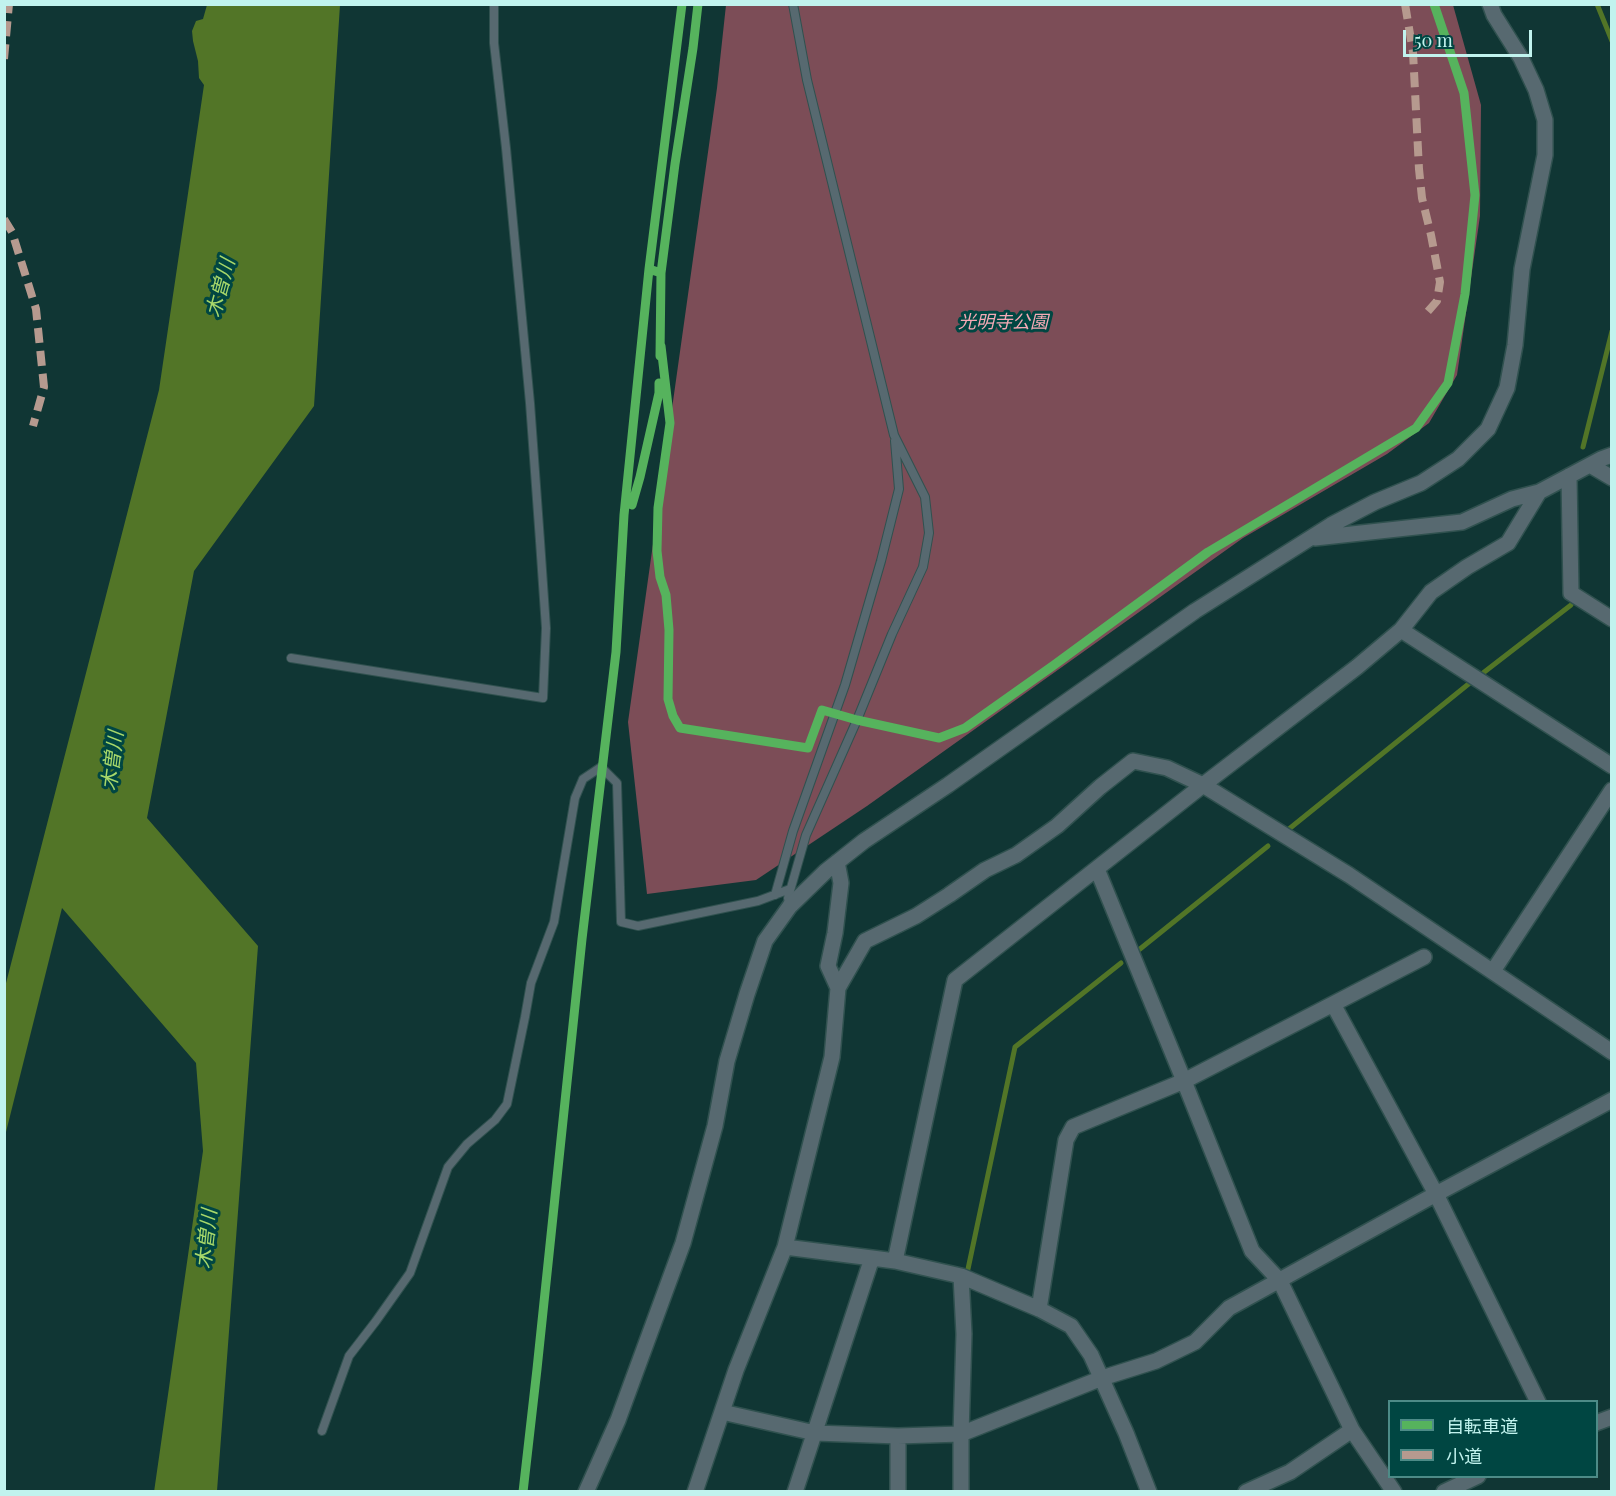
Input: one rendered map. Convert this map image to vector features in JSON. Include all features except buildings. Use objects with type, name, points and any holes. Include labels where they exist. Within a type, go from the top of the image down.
[{"type":"street","points":[[586,1491],[618,1420],[683,1243],[716,1126],[727,1061],[765,941],[790,906],[826,871],[864,841],[948,785],[1195,610],[1331,525],[1375,502],[1421,483],[1458,459],[1488,429],[1507,388],[1515,345],[1522,268],[1545,155],[1545,120],[1536,90],[1521,58],[1494,15],[1490,4]]},
{"type":"street","points":[[1311,538],[1462,522],[1512,499],[1539,492],[1611,455]]},
{"type":"street","points":[[1590,465],[1611,478]]},
{"type":"street","points":[[1569,476],[1571,593],[1611,619]]},
{"type":"street","points":[[895,1261],[955,980],[1203,785],[1358,667],[1401,630],[1431,592],[1508,543],[1539,492]]},
{"type":"street","points":[[1401,630],[1611,766]]},
{"type":"street","points":[[694,1491],[736,1370],[785,1247],[832,1057],[838,988],[865,941],[916,916],[985,870],[1016,855],[1058,826],[1100,787],[1133,761],[1167,768],[1203,785],[1349,875],[1611,1052]]},
{"type":"street","points":[[1493,971],[1611,790]]},
{"type":"street","points":[[837,862],[841,883],[835,933],[828,966],[838,988]]},
{"type":"street","points":[[1097,869],[1252,1251],[1280,1281],[1352,1430],[1394,1491]]},
{"type":"street","points":[[1038,1309],[1066,1140],[1073,1128],[1184,1081],[1424,957]]},
{"type":"street","points":[[1333,1004],[1436,1194],[1538,1400]]},
{"type":"street","points":[[722,1412],[815,1433],[898,1436],[961,1434],[1102,1378],[1156,1361],[1194,1342],[1229,1308],[1611,1100]]},
{"type":"street","points":[[785,1247],[895,1261],[961,1276],[1038,1309],[1071,1326],[1091,1355],[1102,1378],[1126,1433],[1146,1491]]},
{"type":"street","points":[[795,1491],[872,1258]]},
{"type":"street","points":[[961,1276],[964,1334],[961,1491]]},
{"type":"street","points":[[1246,1491],[1290,1473],[1352,1430]]},
{"type":"street","points":[[898,1436],[898,1491]]},
{"type":"street","points":[[1444,1491],[1473,1478]]},
{"type":"lane","points":[[291,658],[543,698],[546,628],[540,541],[530,403],[494,43],[494,4]]},
{"type":"lane","points":[[775,895],[793,831],[844,685],[884,551],[899,489],[894,435],[807,80],[793,4]]},
{"type":"lane","points":[[790,906],[788,898],[790,889],[806,835],[923,567],[929,533],[925,497],[894,435]]},
{"type":"lane","points":[[322,1431],[349,1356],[410,1274],[448,1167],[467,1144],[495,1120],[507,1104],[531,983],[554,922],[575,798],[583,779],[601,767],[617,783],[621,922],[638,926],[758,901],[790,889]]},
{"type":"green space","name":"光明寺公園","points":[[726,5],[1453,5],[1481,105],[1480,216],[1457,375],[1429,423],[1387,454],[1243,538],[867,806],[756,880],[647,894],[628,722],[717,88]]},
{"type":"water","name":"木曽川","points":[[207,5],[340,5],[314,406],[194,571],[147,818],[258,946],[217,1491],[154,1492],[203,1151],[196,1063],[62,908],[5,1136],[5,987],[159,390],[204,85],[199,78],[192,31],[196,21],[203,19]]},
{"type":"waterway","points":[[1597,4],[1612,41]]},
{"type":"waterway","points":[[1583,447],[1612,331]]},
{"type":"waterway","points":[[1483,673],[1571,605]]},
{"type":"waterway","points":[[1284,833],[1471,682]]},
{"type":"waterway","points":[[1135,953],[1268,846]]},
{"type":"waterway","points":[[968,1269],[1015,1047],[1121,963]]},
{"type":"marked path","points":[[4,59],[9,4]]},
{"type":"marked path","points":[[1405,4],[1413,52],[1422,198],[1440,282],[1437,301],[1424,316]]},
{"type":"marked path","points":[[4,219],[12,232],[36,309],[44,387],[33,426]]},
{"type":"cycle path","points":[[523,1492],[582,939],[616,652],[624,515],[649,269],[682,4]]},
{"type":"cycle path","points":[[661,273],[698,4]]},
{"type":"cycle path","points":[[661,346],[670,423],[658,508],[657,551],[660,577],[666,595],[669,630],[668,699],[673,716],[680,728],[808,748],[822,710],[939,738],[965,728],[1208,552],[1416,428],[1448,383],[1465,294],[1475,195],[1464,93],[1434,4]]},
{"type":"cycle path","points":[[652,270],[661,273],[660,356]]},
{"type":"cycle path","points":[[632,505],[659,393],[659,383]]}]
